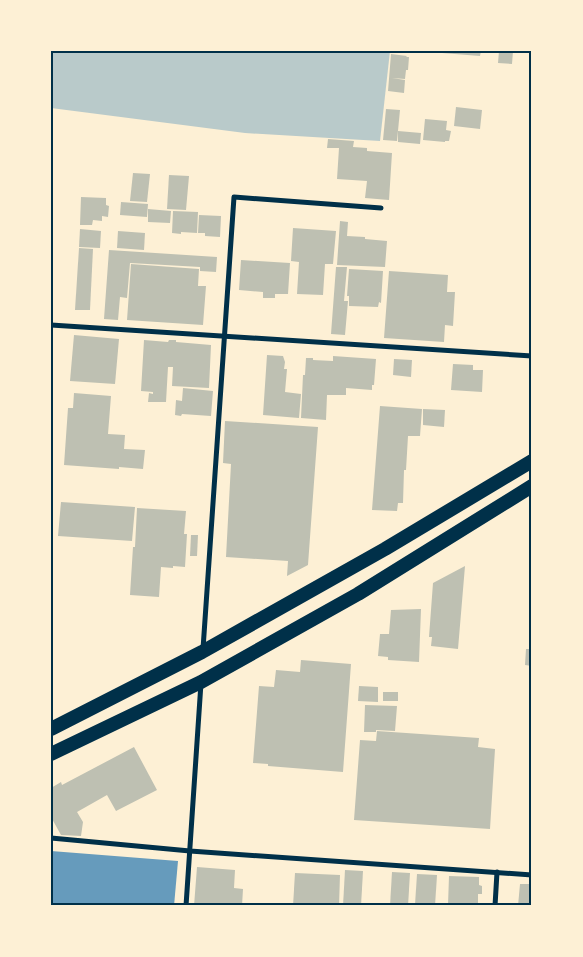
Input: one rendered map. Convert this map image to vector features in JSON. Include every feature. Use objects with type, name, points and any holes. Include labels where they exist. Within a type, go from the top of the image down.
[{"type":"highway","points":[[51,729],[202,652],[385,549],[532,461]]},
{"type":"highway","points":[[51,754],[201,682],[358,594],[532,486]]},
{"type":"street","points":[[202,652],[234,197],[381,208]]},
{"type":"street","points":[[51,325],[532,356]]},
{"type":"street","points":[[186,906],[201,682]]},
{"type":"street","points":[[51,838],[190,851],[532,874]]},
{"type":"street","points":[[494,906],[497,872]]},
{"type":"shaded area","points":[[51,51],[390,51],[380,141],[245,133],[51,108]]},
{"type":"water","points":[[51,851],[178,861],[174,906],[51,906]]},
{"type":"building","points":[[442,51],[481,51],[480,56],[442,53]]},
{"type":"building","points":[[499,51],[513,51],[512,64],[498,63]]},
{"type":"building","points":[[391,54],[409,57],[405,79],[392,78],[405,80],[404,93],[388,91]]},
{"type":"building","points":[[456,107],[482,110],[480,129],[454,126]]},
{"type":"building","points":[[386,109],[400,110],[397,141],[383,140]]},
{"type":"building","points":[[425,119],[447,121],[446,130],[451,131],[449,141],[423,140]]},
{"type":"building","points":[[398,131],[421,133],[420,144],[398,142]]},
{"type":"building","points":[[328,139],[354,141],[353,147],[367,148],[367,151],[392,153],[389,200],[365,198],[367,181],[337,179],[339,148],[327,148]]},
{"type":"building","points":[[133,173],[150,174],[147,202],[130,201]]},
{"type":"building","points":[[169,175],[189,176],[186,210],[167,209]]},
{"type":"building","points":[[81,197],[106,198],[106,205],[109,206],[108,217],[102,216],[102,221],[93,220],[92,225],[80,225]]},
{"type":"building","points":[[121,202],[148,204],[147,217],[120,215]]},
{"type":"building","points":[[148,209],[171,211],[170,223],[148,222]]},
{"type":"building","points":[[173,211],[198,212],[197,233],[172,233]]},
{"type":"building","points":[[199,215],[221,216],[220,237],[205,236],[205,233],[198,233]]},
{"type":"building","points":[[340,221],[348,222],[347,236],[387,241],[385,267],[337,265]]},
{"type":"building","points":[[293,228],[336,231],[333,264],[325,264],[323,295],[297,294],[299,262],[291,261]]},
{"type":"building","points":[[80,229],[101,231],[100,248],[79,247]]},
{"type":"building","points":[[118,231],[145,233],[144,250],[117,248]]},
{"type":"building","points":[[79,248],[93,249],[90,310],[75,310]]},
{"type":"building","points":[[109,250],[217,257],[216,272],[200,271],[200,267],[130,263],[127,298],[120,297],[118,320],[104,319]]},
{"type":"building","points":[[241,260],[290,263],[288,294],[275,294],[275,298],[263,298],[263,292],[239,290]]},
{"type":"building","points":[[131,264],[199,269],[198,286],[206,286],[203,325],[127,320]]},
{"type":"building","points":[[336,267],[347,267],[344,301],[348,301],[345,335],[331,334]]},
{"type":"building","points":[[349,269],[383,271],[381,303],[379,302],[378,307],[349,306],[349,296],[347,296]]},
{"type":"building","points":[[389,271],[448,275],[447,292],[455,292],[453,326],[445,325],[444,342],[384,338]]},
{"type":"building","points":[[74,335],[119,339],[115,384],[70,381]]},
{"type":"building","points":[[144,340],[168,342],[169,340],[176,340],[176,342],[211,345],[209,388],[172,386],[173,367],[168,367],[166,402],[148,402],[149,393],[153,394],[153,392],[141,391]]},
{"type":"building","points":[[267,355],[283,356],[285,362],[284,369],[287,369],[285,392],[301,394],[299,418],[263,415]]},
{"type":"building","points":[[333,356],[376,359],[372,390],[346,388],[346,395],[327,395],[326,420],[301,418],[303,375],[305,375],[306,358],[333,361]]},
{"type":"building","points":[[394,359],[412,360],[411,377],[393,375]]},
{"type":"building","points":[[453,364],[473,365],[473,370],[483,370],[482,392],[451,390]]},
{"type":"building","points":[[183,388],[213,391],[211,416],[175,415],[176,400],[182,401]]},
{"type":"building","points":[[74,393],[111,396],[108,434],[125,435],[124,449],[145,450],[143,469],[64,465],[68,408],[73,408]]},
{"type":"building","points":[[380,406],[422,409],[420,436],[408,436],[403,503],[398,503],[397,511],[372,510]]},
{"type":"building","points":[[423,409],[445,410],[444,427],[423,425]]},
{"type":"building","points":[[225,421],[318,427],[308,565],[287,576],[288,561],[226,557],[231,464],[223,463]]},
{"type":"building","points":[[61,502],[135,507],[132,541],[58,536]]},
{"type":"building","points":[[137,508],[186,511],[184,534],[187,534],[185,567],[161,567],[159,597],[130,595]]},
{"type":"building","points":[[191,535],[198,535],[197,556],[190,556]]},
{"type":"building","points":[[465,566],[458,649],[431,646],[432,637],[429,637],[433,583]]},
{"type":"building","points":[[421,609],[419,662],[388,660],[388,657],[378,656],[380,634],[389,634],[391,610]]},
{"type":"building","points":[[526,649],[532,649],[532,666],[525,665]]},
{"type":"building","points":[[301,660],[351,664],[343,772],[253,763],[259,686],[274,687],[276,670],[300,672]]},
{"type":"building","points":[[359,686],[378,687],[378,702],[358,701]]},
{"type":"building","points":[[383,692],[398,692],[398,701],[383,701]]},
{"type":"building","points":[[365,705],[397,706],[395,731],[376,730],[376,732],[364,732]]},
{"type":"building","points":[[377,731],[479,738],[478,747],[495,749],[490,829],[354,820],[360,740],[376,741]]},
{"type":"building","points":[[134,747],[157,790],[116,811],[107,795],[77,812],[83,822],[81,836],[61,835],[51,817],[51,788],[61,782],[62,785]]},
{"type":"building","points":[[197,867],[235,870],[234,888],[243,889],[242,906],[194,906]]},
{"type":"building","points":[[345,870],[363,871],[361,906],[343,906]]},
{"type":"building","points":[[392,872],[410,873],[408,906],[390,906]]},
{"type":"building","points":[[295,873],[340,875],[339,906],[293,906]]},
{"type":"building","points":[[417,874],[437,875],[435,906],[415,905]]},
{"type":"building","points":[[449,876],[479,877],[482,894],[478,894],[478,906],[448,905]]},
{"type":"building","points":[[520,884],[532,884],[532,906],[518,906]]}]
